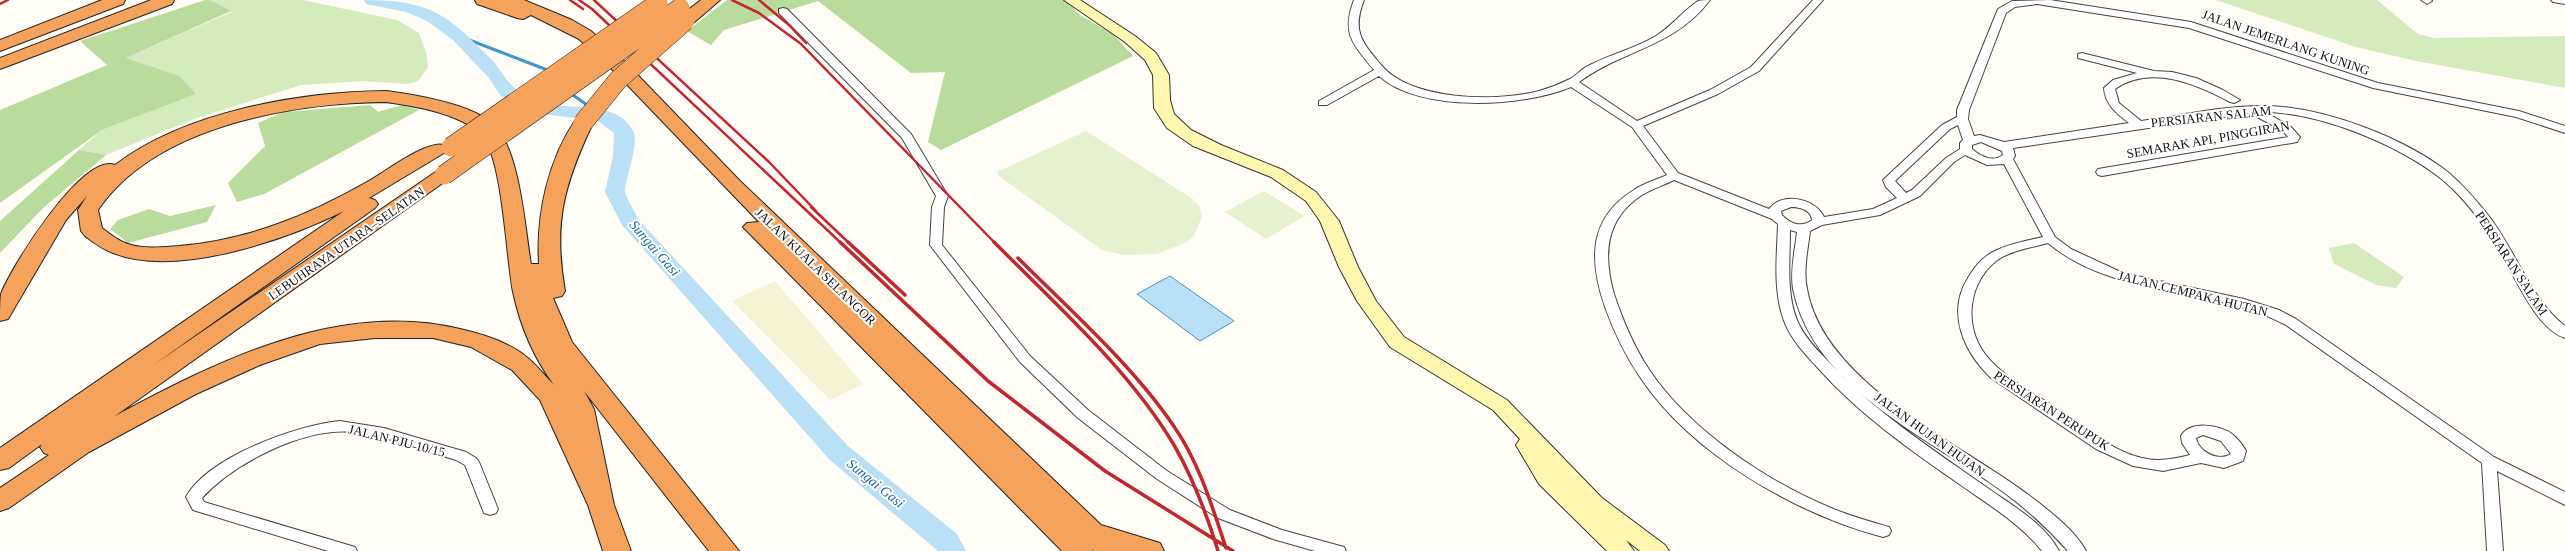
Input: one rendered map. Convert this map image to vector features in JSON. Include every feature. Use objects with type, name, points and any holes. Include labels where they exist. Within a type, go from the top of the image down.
[{"type":"highway","points":[[0,37],[90,0]]},
{"type":"highway","points":[[0,46],[117,0]]},
{"type":"highway","points":[[0,55],[137,0]]},
{"type":"highway","points":[[0,64],[166,0]]},
{"type":"highway","name":"JALAN KUALA SELANGOR","points":[[483,0],[530,17],[573,40],[643,108],[718,191],[1084,541],[1111,551]]},
{"type":"highway","points":[[592,382],[558,311],[548,261],[550,208],[562,166],[583,124],[618,80],[686,10],[712,0]]},
{"type":"highway","name":"JALAN KUALA SELANGOR","points":[[517,1],[555,18],[585,35],[620,67],[733,185],[1084,541]]},
{"type":"highway","points":[[601,505],[581,406],[555,368],[532,323],[524,290],[508,186],[499,150],[488,131],[455,112],[437,104],[410,99],[368,96],[302,102],[227,120],[162,146],[121,170],[105,184],[88,210],[92,231],[115,246],[145,254],[198,253],[251,242],[294,228],[345,204],[444,148],[508,107],[660,2]]},
{"type":"highway","name":"LEBUHRAYA UTARA–SELATAN","points":[[0,484],[444,174],[686,10]]},
{"type":"highway","points":[[0,314],[57,217],[71,201],[104,172],[144,147],[208,120],[278,101],[344,91],[406,91],[446,98],[468,107],[490,121],[507,143],[518,170],[539,291],[561,345],[592,382],[725,551]]},
{"type":"highway","name":"LEBUHRAYA UTARA–SELATAN","points":[[0,461],[444,148]]},
{"type":"highway","points":[[0,501],[80,446],[187,388],[252,359],[318,337],[375,330],[433,330],[478,341],[520,364],[550,396],[601,505],[617,551]]},
{"type":"highway","points":[[1084,541],[1150,551]]},
{"type":"street","points":[[1071,0],[1122,34],[1150,56],[1157,66],[1161,82],[1161,106],[1165,116],[1185,133],[1210,147],[1287,178],[1306,191],[1325,213],[1351,274],[1383,327],[1411,352],[1500,405],[1594,504],[1657,551]]},
{"type":"street","points":[[1359,0],[1352,17],[1351,28],[1380,71],[1391,81],[1424,94],[1479,100],[1515,99],[1571,82],[1590,68],[1663,36],[1705,0]]},
{"type":"street","points":[[1636,125],[1714,92],[1755,69],[1818,0]]},
{"type":"street","points":[[2556,0],[2565,1]]},
{"type":"street","name":"JALAN JEMERLANG KUNING","points":[[1968,145],[1963,110],[2002,11],[2012,4],[2037,1],[2186,24],[2345,77],[2377,86],[2519,114],[2565,130]]},
{"type":"street","points":[[783,11],[907,136],[942,196],[938,207],[936,245],[1025,359],[1083,414],[1162,475],[1224,514],[1279,535],[1338,551]]},
{"type":"street","points":[[2082,56],[2157,76]]},
{"type":"street","points":[[1323,103],[1380,71]]},
{"type":"street","points":[[2138,124],[2114,105],[2109,96],[2109,88],[2116,82],[2138,76],[2157,76],[2192,80],[2234,100]]},
{"type":"street","points":[[1571,82],[1636,125],[1674,176],[1779,215],[1804,229],[1818,222],[1849,215],[1876,212],[1916,193],[1968,145],[1987,139]]},
{"type":"street","name":"PERSIARAN SALAM","points":[[2004,146],[2138,124],[2253,110],[2292,112],[2356,130],[2392,145],[2444,174],[2488,222],[2539,308],[2565,333]]},
{"type":"street","name":"SEMARAK API, PINGGIRAN","points":[[2102,172],[2293,140],[2294,136],[2287,129],[2253,110]]},
{"type":"street","points":[[1904,198],[1890,184],[1889,180],[1946,127],[1964,123],[1987,139],[2004,146]]},
{"type":"street","points":[[1968,145],[1980,159]]},
{"type":"street","name":"JALAN CEMPAKA HUTAN","points":[[2004,146],[2010,153],[2007,159],[2050,239],[2066,252],[2119,276],[2240,302],[2274,313],[2291,322],[2489,461],[2548,489],[2565,499]]},
{"type":"street","points":[[1950,160],[1980,159],[1993,162],[2007,159]]},
{"type":"street","name":"JALAN CEMPAKA HUTAN","points":[[1993,162],[2017,178]]},
{"type":"street","points":[[1674,176],[1633,196],[1611,219],[1603,232],[1599,250],[1604,284],[1624,340],[1663,399],[1704,439],[1773,486],[1809,507],[1834,517],[1883,531]]},
{"type":"street","points":[[1779,215],[1789,203],[1849,215]]},
{"type":"street","points":[[1809,207],[1818,214],[1818,222]]},
{"type":"street","name":"JALAN HUJAN HUJAN","points":[[1779,215],[1789,319],[1800,339],[1831,376],[1854,398],[1899,433],[2027,524],[2051,551]]},
{"type":"street","name":"JALAN HUJAN HUJAN","points":[[1804,229],[1800,271],[1800,289],[1803,304],[1819,338],[1836,359],[1848,373],[1910,424],[2030,505],[2066,534],[2078,551]]},
{"type":"street","name":"PERSIARAN PERUPUK","points":[[2050,239],[1994,257],[1981,267],[1967,288],[1964,303],[1966,328],[1971,343],[1982,360],[1996,374],[2073,427],[2128,459],[2151,466],[2203,457]]},
{"type":"street","name":"JALAN PJU 10/15","points":[[349,551],[199,506],[194,497],[202,487],[229,465],[250,454],[319,429],[340,426],[359,428],[461,456],[471,462],[490,509]]},
{"type":"street","points":[[1523,430],[1527,448],[1547,478],[1622,551]]},
{"type":"street","points":[[2489,461],[2495,551]]},
{"type":"shaded area","points":[[775,281],[863,384],[830,400],[732,301]]},
{"type":"green space","points":[[205,0],[210,0],[231,11],[126,58],[180,76],[196,94],[102,130],[0,203],[0,110],[107,65],[80,41]]},
{"type":"green space","points":[[210,0],[303,0],[397,20],[419,33],[426,52],[428,67],[418,81],[408,84],[363,81],[301,85],[194,119],[106,155],[79,150],[102,130],[196,94],[180,76],[126,58],[231,12]]},
{"type":"green space","points":[[727,0],[1066,0],[1080,15],[1114,35],[1133,56],[941,150],[928,142],[945,72],[911,73],[818,1],[724,30],[711,45],[687,31]]},
{"type":"green space","points":[[2216,0],[2377,0],[2418,34],[2434,38],[2565,36],[2565,88],[2416,61],[2356,47]]},
{"type":"green space","points":[[370,105],[378,112],[402,105],[419,110],[264,194],[237,202],[228,183],[265,146],[258,123],[284,112]]},
{"type":"green space","points":[[1086,131],[1193,199],[1200,208],[1202,217],[1194,235],[1187,242],[1157,254],[1124,255],[1102,250],[999,176],[997,172]]},
{"type":"green space","points":[[79,150],[106,155],[43,208],[0,253],[0,221]]},
{"type":"green space","points":[[1264,191],[1305,216],[1266,239],[1225,212]]},
{"type":"green space","points":[[216,205],[207,222],[128,243],[110,229],[118,220],[149,209],[170,216]]},
{"type":"green space","points":[[2354,243],[2404,277],[2396,288],[2376,285],[2334,264],[2329,248]]},
{"type":"water","points":[[1170,276],[1234,321],[1200,341],[1137,294]]},
{"type":"waterway","name":"Sungai Gasi","points":[[372,0],[411,8],[433,17],[459,36],[494,73],[508,92],[550,110],[576,111],[604,116],[624,131],[623,157],[615,192],[629,221],[839,453],[947,541],[952,551]]},
{"type":"waterway","points":[[459,36],[550,71]]},
{"type":"waterway","points":[[570,93],[590,107]]},
{"type":"railway","points":[[0,4],[8,0]]},
{"type":"railway","points":[[570,0],[583,9]]},
{"type":"railway","points":[[579,0],[592,9],[841,243]]},
{"type":"railway","points":[[594,0],[769,162],[816,211]]},
{"type":"railway","points":[[732,0],[759,13],[801,44],[995,243]]},
{"type":"railway","points":[[759,0],[789,25],[806,43]]},
{"type":"railway","points":[[811,207],[849,243]]},
{"type":"railway","points":[[840,242],[988,381],[1105,471],[1214,539]]},
{"type":"railway","points":[[848,242],[905,295]]},
{"type":"railway","points":[[995,243],[1090,338],[1156,417],[1174,445],[1187,470],[1204,510],[1214,539]]},
{"type":"railway","points":[[1018,258],[1100,338],[1139,381],[1173,425],[1198,469],[1225,546]]},
{"type":"railway","points":[[1214,539],[1225,546]]},
{"type":"railway","points":[[1214,539],[1218,551]]},
{"type":"railway","points":[[1225,546],[1233,551]]}]
